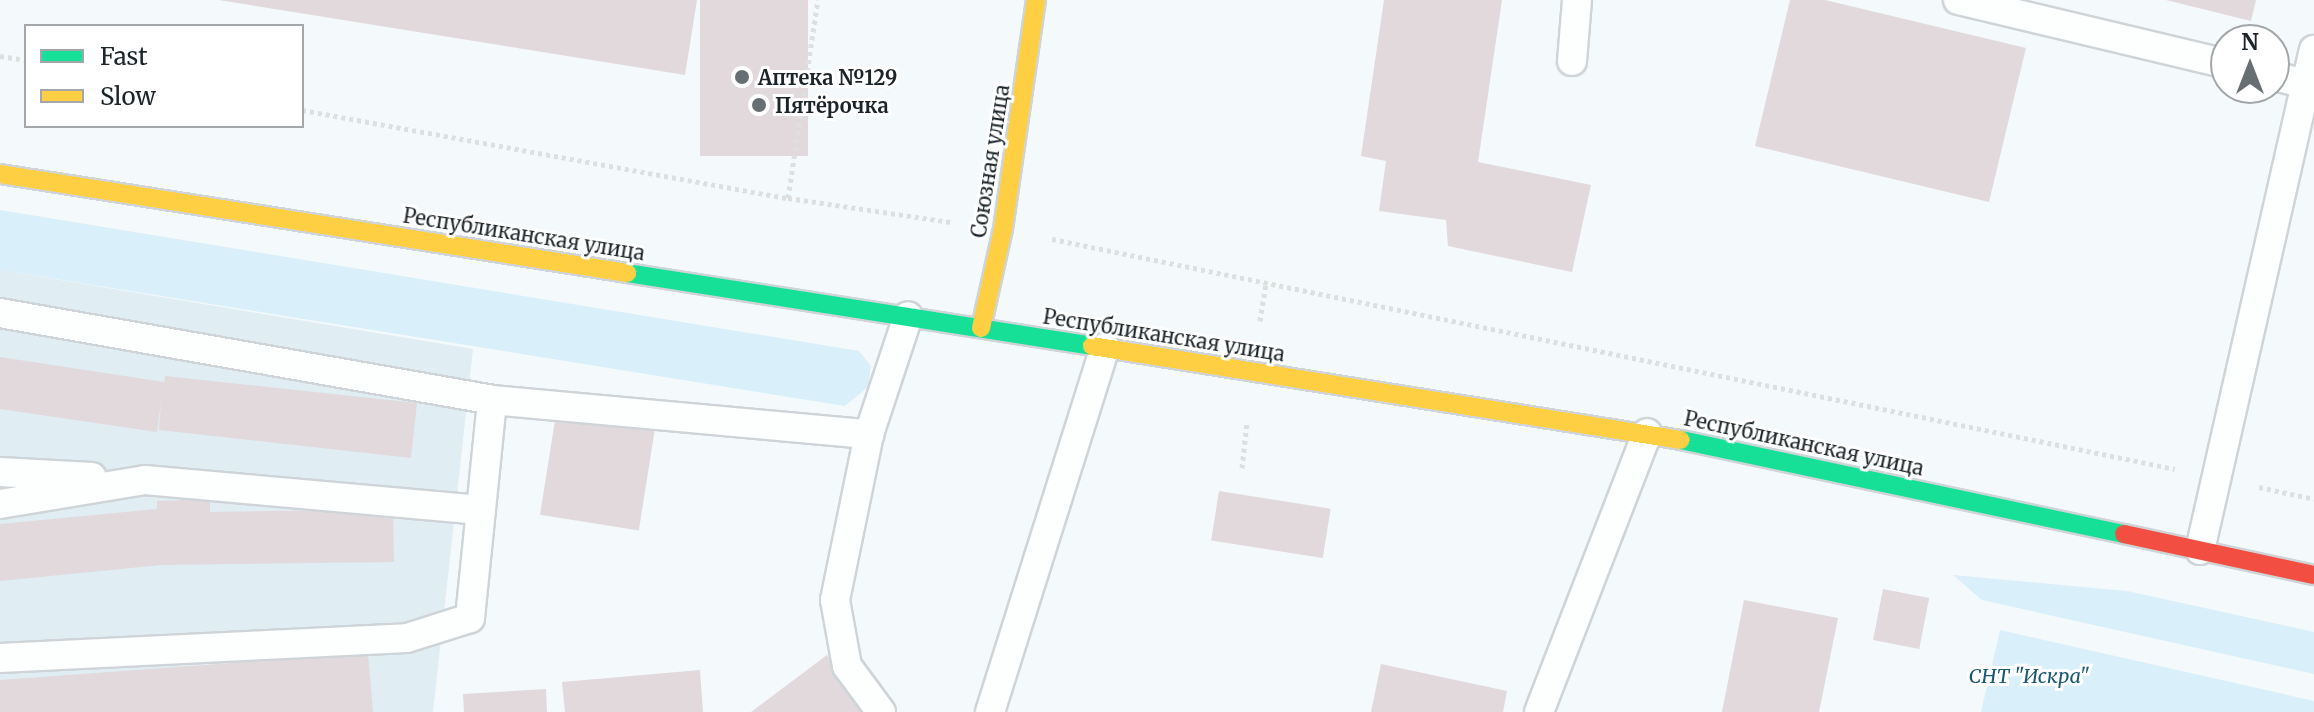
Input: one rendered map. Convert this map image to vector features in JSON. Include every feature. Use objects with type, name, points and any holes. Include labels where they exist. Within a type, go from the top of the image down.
[{"type":"main road","name":"Союзная улица","points":[[981,328],[1003,229],[1036,0]]},
{"type":"main road","name":"Республиканская улица","points":[[0,174],[1647,433],[2314,575]]},
{"type":"lane","points":[[1572,61],[1577,0]]},
{"type":"lane","points":[[1958,0],[2210,60]]},
{"type":"lane","points":[[2200,550],[2314,50]]},
{"type":"lane","points":[[2290,80],[2306,84]]},
{"type":"lane","points":[[0,313],[492,400],[869,434]]},
{"type":"lane","points":[[881,712],[847,666],[835,600],[869,434],[908,316]]},
{"type":"lane","points":[[990,712],[1105,348]]},
{"type":"lane","points":[[0,658],[407,638],[470,618],[492,400]]},
{"type":"lane","points":[[1539,712],[1647,433]]},
{"type":"lane","points":[[0,472],[145,480],[481,510]]},
{"type":"lane","points":[[0,504],[145,480]]},
{"type":"path","points":[[788,198],[818,0]]},
{"type":"path","points":[[0,56],[24,60]]},
{"type":"path","points":[[304,110],[788,198],[1003,229],[2314,499]]},
{"type":"shaded area","points":[[0,270],[473,349],[433,712],[0,712]]},
{"type":"green space","points":[[0,210],[859,351],[871,366],[868,387],[845,406],[0,270]]},
{"type":"green space","points":[[1953,575],[2127,591],[2314,632],[2314,674],[1982,600]]},
{"type":"green space","name":"СНТ \"Искра\"","points":[[2000,630],[2314,701],[2314,712],[1981,712]]},
{"type":"building","points":[[219,0],[697,0],[685,75]]},
{"type":"building","name":"Аптека №129","points":[[700,0],[808,0],[808,156],[700,156]]},
{"type":"building","points":[[1384,0],[1502,0],[1478,162],[1591,185],[1572,272],[1448,246],[1446,220],[1379,211],[1386,161],[1361,156]]},
{"type":"building","points":[[1790,0],[1825,0],[2026,48],[1989,202],[1755,146]]},
{"type":"building","points":[[2166,0],[2256,0],[2251,21]]},
{"type":"building","points":[[0,357],[164,382],[165,376],[417,403],[411,458],[159,430],[161,402],[157,432],[0,409]]},
{"type":"building","points":[[556,414],[655,430],[639,530],[540,515]]},
{"type":"building","points":[[1219,491],[1331,509],[1323,558],[1211,540]]},
{"type":"building","points":[[210,499],[210,512],[393,509],[394,562],[161,565],[0,581],[0,524],[157,509],[157,501]]},
{"type":"building","points":[[1883,589],[1929,598],[1919,649],[1873,640]]},
{"type":"building","points":[[1744,600],[1838,618],[1819,712],[1722,712]]},
{"type":"building","points":[[368,653],[373,712],[0,712],[0,680]]},
{"type":"building","points":[[827,655],[871,712],[751,712]]},
{"type":"building","points":[[1381,664],[1507,691],[1503,712],[1371,712]]},
{"type":"building","points":[[700,670],[703,712],[565,712],[562,682]]},
{"type":"building","points":[[546,689],[547,712],[464,712],[463,694]]},
{"type":"traffic: fast","points":[[627,273],[1092,346]]},
{"type":"traffic: fast","points":[[1681,440],[2124,534]]},
{"type":"traffic: slow","points":[[981,328],[1003,229],[1036,0]]},
{"type":"traffic: slow","points":[[0,174],[627,273]]},
{"type":"traffic: slow","points":[[1092,346],[1681,440]]},
{"type":"traffic: jam","points":[[2124,534],[2314,575]]},
{"type":"place","name":"Аптека №129","points":[[742,77]]},
{"type":"place","name":"Пятёрочка","points":[[759,105]]}]
